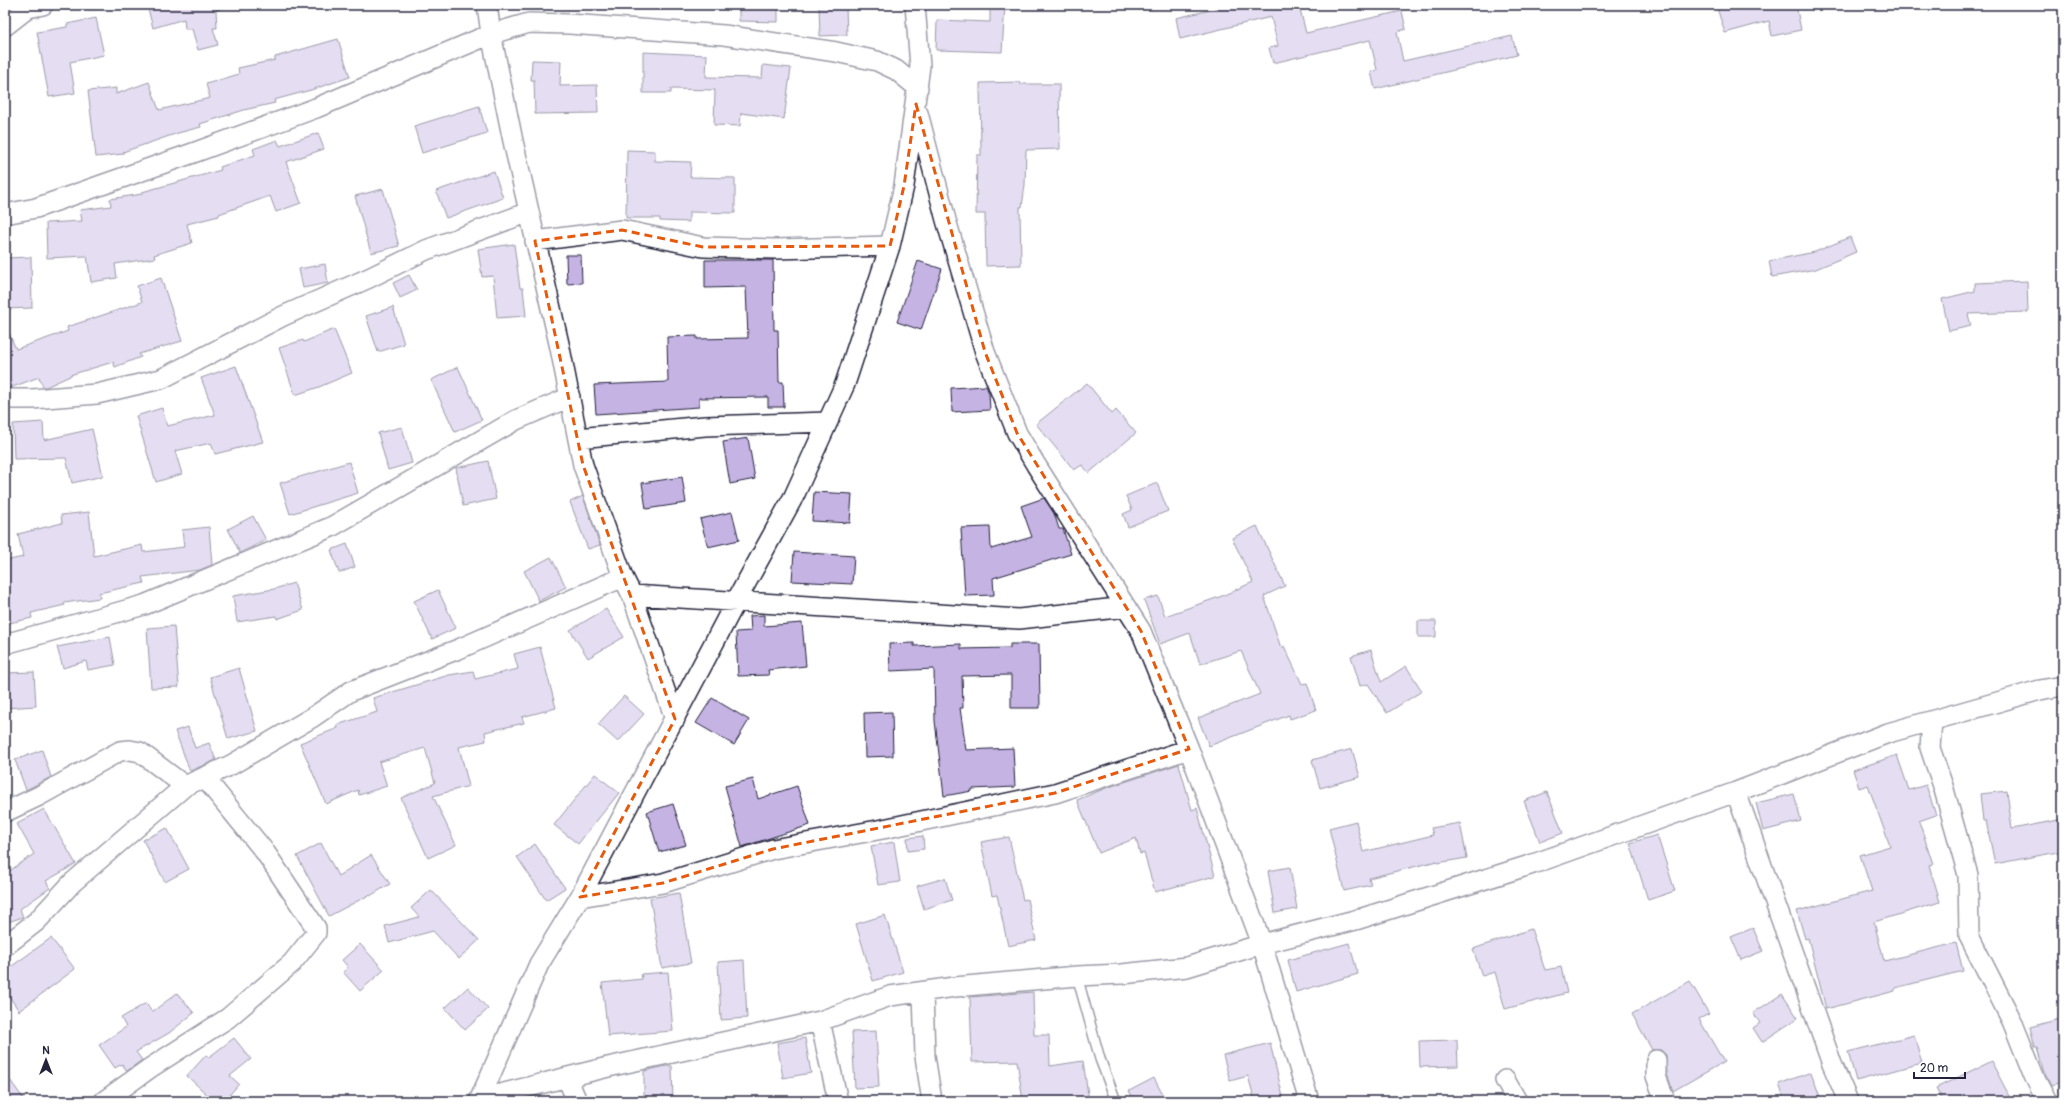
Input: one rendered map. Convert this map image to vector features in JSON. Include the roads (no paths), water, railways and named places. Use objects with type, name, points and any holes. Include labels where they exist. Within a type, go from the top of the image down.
[{"type":"street","points":[[487,5],[491,34],[570,397],[583,465],[623,577],[632,595],[675,719]]},
{"type":"street","points":[[479,1100],[539,964],[580,897],[735,603],[794,496],[845,384],[890,246],[904,186],[920,66],[915,5]]},
{"type":"street","points":[[5,26],[33,6]]},
{"type":"street","points":[[5,214],[36,208],[193,153],[316,108],[491,34],[529,23],[569,24],[724,35],[836,52],[877,61],[896,70],[917,96],[946,220],[985,352],[1017,432],[1036,465],[1141,631],[1189,749],[1262,944],[1309,1101]]},
{"type":"street","points":[[5,398],[32,399],[97,394],[161,379],[283,316],[369,278],[426,250],[529,212]]},
{"type":"street","points":[[535,241],[622,230],[703,247],[775,249],[890,246]]},
{"type":"street","points":[[5,644],[144,605],[331,527],[516,420],[570,397]]},
{"type":"street","points":[[578,438],[705,426],[828,422]]},
{"type":"street","points":[[5,946],[37,922],[72,883],[185,786],[231,765],[313,716],[351,691],[461,648],[623,577]]},
{"type":"street","points":[[632,595],[735,603],[881,609],[1019,619],[1126,607]]},
{"type":"street","points":[[479,1100],[608,1067],[820,1021],[890,996],[1077,976],[1122,974],[1187,967],[1262,944],[1359,919],[1533,864],[1736,792],[1888,733],[2063,686]]},
{"type":"street","points":[[1932,721],[1930,748],[1943,786],[1968,875],[1969,936],[2012,1021],[2034,1076],[2047,1101]]},
{"type":"street","points":[[580,897],[663,883],[773,849],[883,829],[1055,793],[1189,749]]},
{"type":"street","points":[[5,812],[39,796],[120,751],[130,750],[140,752],[185,786]]},
{"type":"street","points":[[104,1101],[150,1068],[228,1018],[292,963],[316,933],[316,928],[265,852],[204,777]]},
{"type":"street","points":[[1736,792],[1832,1064],[1848,1101]]},
{"type":"street","points":[[922,992],[925,1056],[932,1101]]},
{"type":"street","points":[[820,1021],[838,1101]]},
{"type":"street","points":[[1656,1060],[1656,1076],[1665,1101]]},
{"type":"street","points":[[567,1078],[577,1101]]},
{"type":"street","points":[[1505,1080],[1517,1101]]},
{"type":"lane","points":[[1077,976],[1100,1059],[1116,1101]]}]
